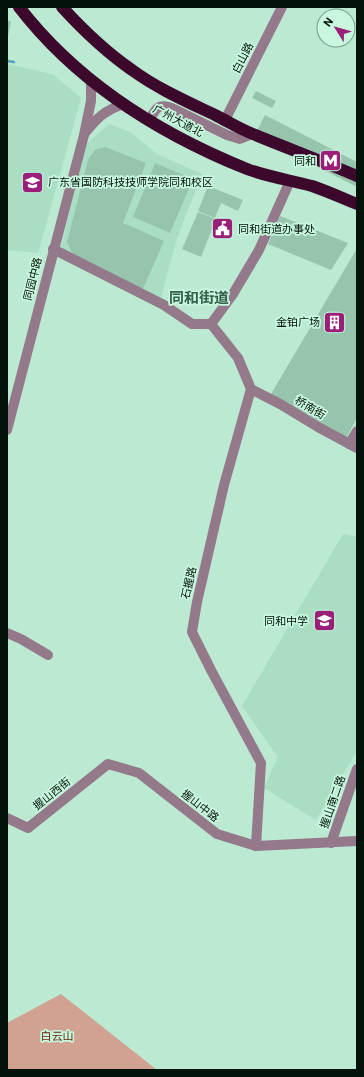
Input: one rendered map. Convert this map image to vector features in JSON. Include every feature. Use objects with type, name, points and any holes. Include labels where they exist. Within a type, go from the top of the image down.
[{"type":"highway","name":"广州大道北","points":[[19,7],[47,40],[91,79],[149,121],[228,161],[263,174],[323,190],[357,204]]},
{"type":"highway","name":"广州大道北","points":[[62,7],[95,41],[132,70],[167,92],[252,134],[313,157],[357,176]]},
{"type":"street","name":"白山路","points":[[225,120],[282,7]]},
{"type":"street","name":"同园中路","points":[[7,430],[84,135],[90,101],[91,79]]},
{"type":"street","points":[[84,135],[95,120],[105,112],[124,104]]},
{"type":"street","points":[[149,121],[154,111],[158,107],[165,105],[227,135],[240,139],[252,134]]},
{"type":"street","points":[[211,324],[233,294],[259,250],[290,181]]},
{"type":"street","points":[[54,249],[164,305],[192,324],[211,324]]},
{"type":"street","points":[[211,324],[238,358],[251,389]]},
{"type":"street","name":"桥南街","points":[[251,389],[353,446]]},
{"type":"street","name":"石握路","points":[[251,389],[224,485],[197,602],[192,632],[261,763],[256,846]]},
{"type":"street","points":[[353,446],[357,431]]},
{"type":"street","points":[[7,633],[21,639],[48,655]]},
{"type":"street","name":"握山中路","points":[[108,764],[139,774],[217,834],[256,846],[357,841]]},
{"type":"street","name":"握山西街","points":[[7,818],[28,828],[108,764]]},
{"type":"street","name":"握山南二路","points":[[331,843],[357,769]]},
{"type":"shaded area","name":"广东省国防科技技师学院同和校区","points":[[7,64],[52,74],[81,98],[38,253],[7,250]]},
{"type":"shaded area","points":[[109,124],[130,132],[157,154],[202,174],[176,241],[161,298],[61,248],[86,144]]},
{"type":"shaded area","name":"同和中学","points":[[343,534],[357,537],[357,751],[316,820],[264,788],[278,757],[242,706]]},
{"type":"green space","name":"白云山","points":[[61,994],[157,1070],[7,1070],[7,1023]]},
{"type":"building","points":[[7,21],[11,21],[8,37],[7,36]]},
{"type":"building","points":[[256,91],[276,101],[272,108],[252,98]]},
{"type":"building","name":"同和","points":[[265,115],[357,162],[357,187],[255,135]]},
{"type":"building","points":[[105,147],[146,163],[123,223],[164,241],[142,291],[74,257],[67,242],[88,160],[95,150]]},
{"type":"building","points":[[155,163],[193,179],[170,233],[133,217]]},
{"type":"building","points":[[208,186],[243,200],[238,211],[221,203],[215,218],[198,211]]},
{"type":"building","points":[[198,212],[216,219],[201,257],[182,249]]},
{"type":"building","points":[[280,216],[348,243],[331,270],[268,244]]},
{"type":"building","name":"金铂广场","points":[[356,250],[357,418],[346,438],[271,394]]},
{"type":"waterway","points":[[7,61],[14,62]]},
{"type":"place","name":"同和","points":[[331,161]]},
{"type":"place","name":"广东省国防科技技师学院同和校区","points":[[33,182]]},
{"type":"place","name":"同和街道办事处","points":[[222,229]]},
{"type":"place","name":"金铂广场","points":[[335,322]]},
{"type":"place","name":"同和中学","points":[[324,621]]},
{"type":"district","name":"同和街道","points":[[199,298]]}]
